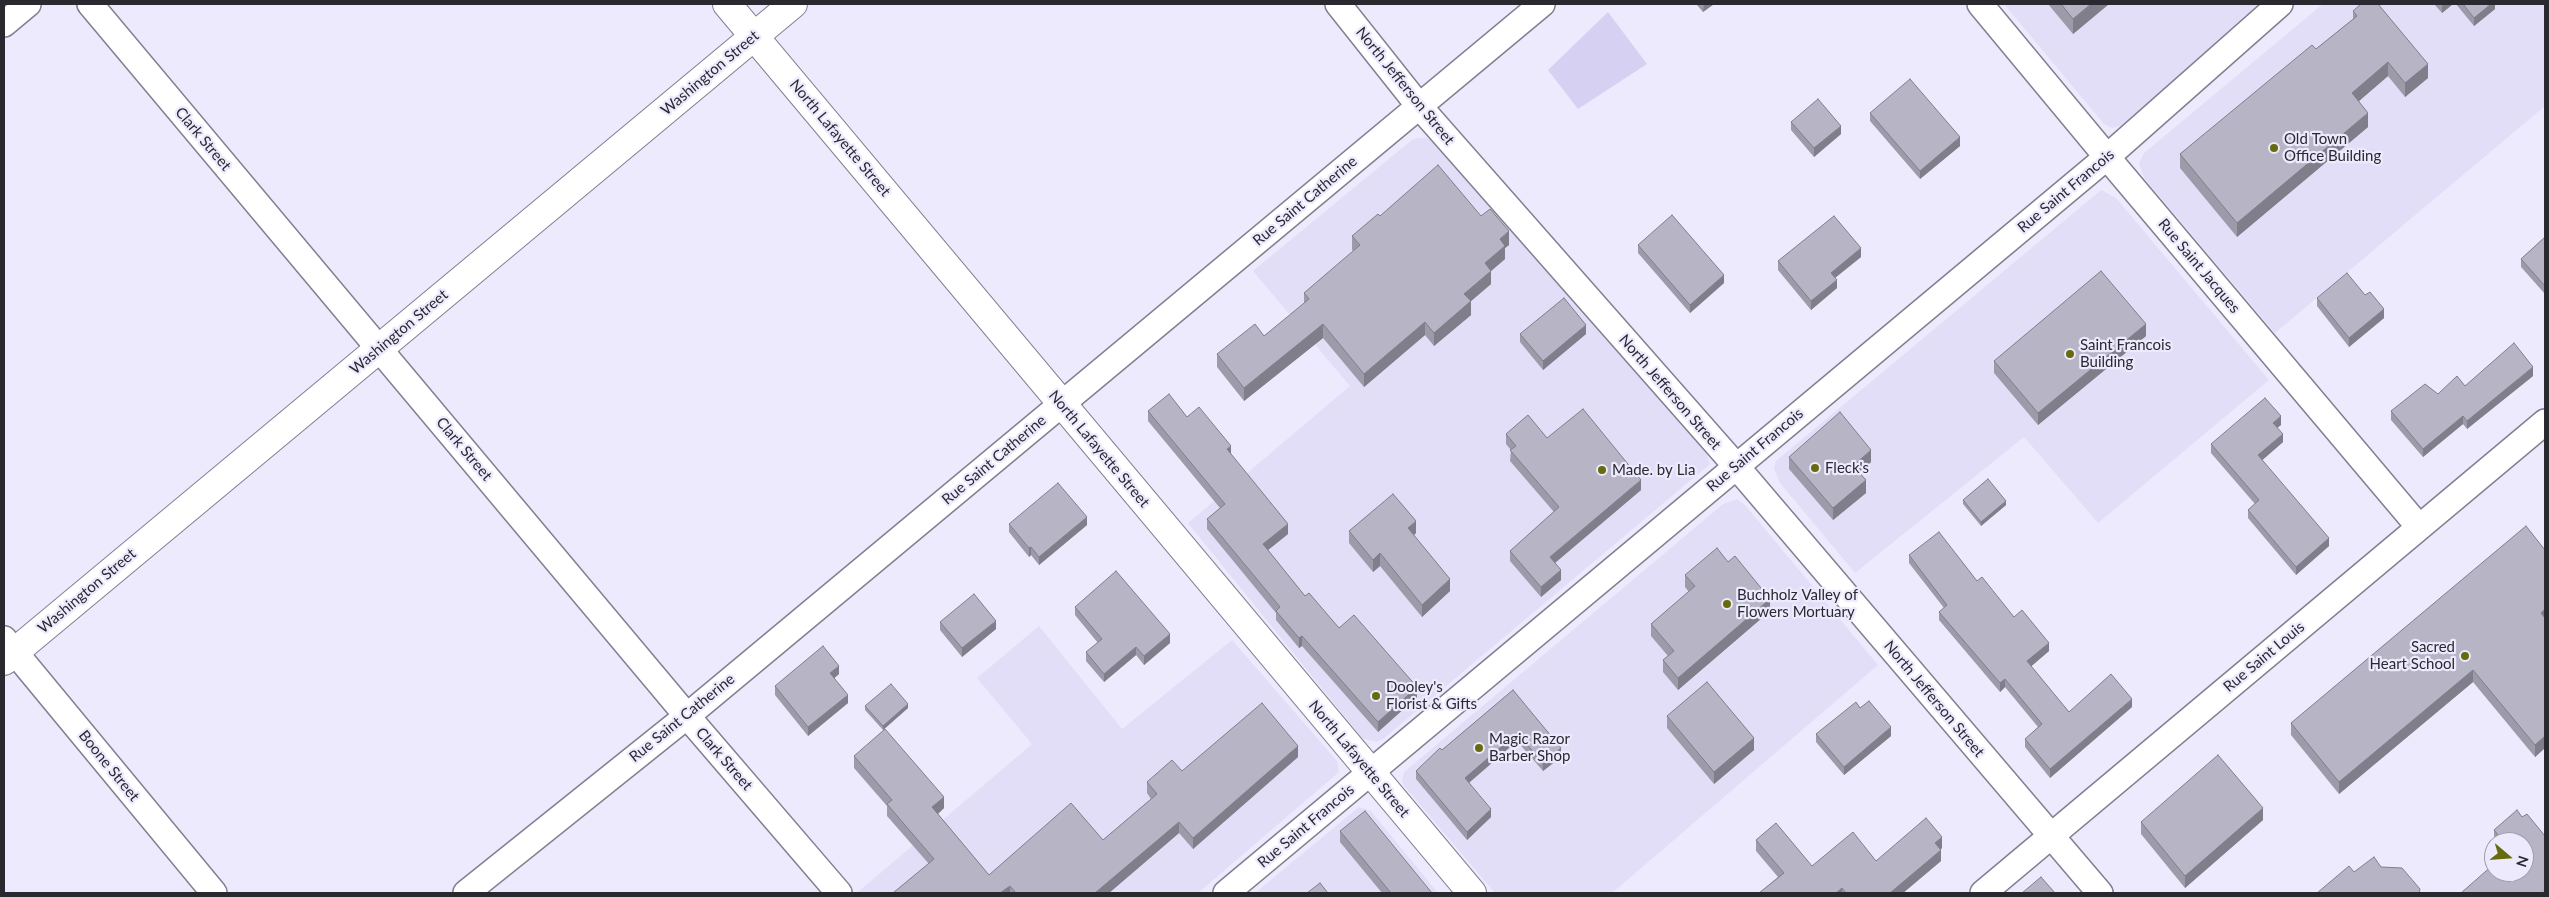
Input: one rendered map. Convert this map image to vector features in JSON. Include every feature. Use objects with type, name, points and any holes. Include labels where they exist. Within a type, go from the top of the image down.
[{"type":"street","points":[[4,24],[28,4]]},
{"type":"street","name":"Clark Street","points":[[90,4],[380,348],[686,716],[839,893]]},
{"type":"street","name":"North Lafayette Street","points":[[727,4],[1472,893]]},
{"type":"street","name":"Washington Street","points":[[7,650],[380,348],[793,4]]},
{"type":"street","name":"North Jefferson Street","points":[[1338,4],[1419,106],[1736,466],[2100,893]]},
{"type":"street","name":"Rue Saint Catherine","points":[[466,893],[686,716],[1542,4]]},
{"type":"street","name":"Rue Saint Jacques","points":[[1980,4],[2107,158],[2419,526]]},
{"type":"street","name":"Rue Saint Francois","points":[[1226,893],[2107,158],[2280,4]]},
{"type":"street","name":"Rue Saint Louis","points":[[1983,893],[2545,422]]},
{"type":"street","name":"Boone Street","points":[[7,650],[214,893]]},
{"type":"shaded area","points":[[2004,4],[2265,4],[2120,126],[2112,128],[2104,124]]},
{"type":"shaded area","points":[[2323,4],[2545,4],[2545,106],[2275,333],[2144,178],[2139,163],[2144,153]]},
{"type":"shaded area","points":[[1608,12],[1647,64],[1578,109],[1548,70]]},
{"type":"shaded area","points":[[1427,138],[1435,142],[1706,452],[1710,464],[1383,739],[1377,742],[1362,738],[1188,523],[1350,386],[1253,271],[1413,139]]},
{"type":"shaded area","points":[[2101,190],[2116,198],[2269,380],[2098,523],[2024,437],[1855,573],[1780,483],[1774,469],[1776,461]]},
{"type":"shaded area","points":[[1737,499],[1745,505],[1878,665],[1612,893],[1495,893],[1404,786],[1402,780],[1404,772],[1723,504]]},
{"type":"shaded area","points":[[1039,626],[1122,729],[1232,640],[1337,761],[1339,772],[1198,893],[858,892],[1032,744],[977,678]]},
{"type":"shaded area","points":[[1359,807],[1371,811],[1438,893],[1255,893]]},
{"type":"building","points":[[2061,4],[2091,4],[2073,19]]},
{"type":"building","name":"Old Town Office Building","points":[[2361,4],[2378,4],[2428,64],[2405,83],[2388,62],[2352,93],[2368,113],[2237,223],[2180,154],[2312,45],[2316,49],[2357,16],[2353,11]]},
{"type":"building","points":[[2463,4],[2491,4],[2474,18]]},
{"type":"building","points":[[1910,79],[1960,137],[1920,171],[1870,113]]},
{"type":"building","points":[[1818,99],[1841,126],[1814,148],[1791,122]]},
{"type":"building","points":[[1438,165],[1481,216],[1490,209],[1509,231],[1500,239],[1505,246],[1485,263],[1491,271],[1464,294],[1471,301],[1434,333],[1425,322],[1364,374],[1323,324],[1244,388],[1217,354],[1255,324],[1264,336],[1309,299],[1304,293],[1360,245],[1352,236],[1378,214],[1380,216]]},
{"type":"building","points":[[1672,215],[1724,275],[1690,305],[1638,245]]},
{"type":"building","points":[[1834,216],[1861,248],[1831,273],[1837,280],[1811,301],[1778,261]]},
{"type":"building","points":[[2545,237],[2545,286],[2521,259]]},
{"type":"building","name":"Saint Francois Building","points":[[2101,271],[2146,324],[2038,413],[1994,361]]},
{"type":"building","points":[[2347,273],[2365,295],[2370,292],[2384,309],[2349,338],[2317,298]]},
{"type":"building","points":[[1564,298],[1586,325],[1543,361],[1520,334]]},
{"type":"building","points":[[2514,343],[2533,367],[2467,421],[2463,416],[2423,449],[2391,411],[2425,384],[2438,394],[2457,376],[2465,386]]},
{"type":"building","points":[[1169,394],[1187,417],[1199,407],[1231,446],[1227,449],[1288,524],[1263,544],[1305,596],[1309,593],[1339,628],[1354,615],[1417,687],[1378,722],[1302,636],[1299,638],[1276,611],[1280,607],[1207,519],[1225,504],[1148,411]]},
{"type":"building","points":[[2265,398],[2281,416],[2273,423],[2283,434],[2258,455],[2329,538],[2296,567],[2248,510],[2259,500],[2211,444]]},
{"type":"building","points":[[1583,409],[1641,480],[1550,557],[1561,570],[1541,587],[1510,551],[1559,507],[1510,450],[1516,446],[1506,434],[1528,415],[1547,438]]},
{"type":"building","points":[[1840,412],[1871,450],[1853,466],[1866,480],[1833,508],[1789,457]]},
{"type":"building","points":[[1988,479],[2006,501],[1981,522],[1963,500]]},
{"type":"building","points":[[1058,483],[1087,517],[1039,557],[1009,524]]},
{"type":"building","points":[[1393,494],[1416,521],[1408,528],[1450,579],[1422,605],[1380,553],[1373,560],[1349,531]]},
{"type":"building","name":"Sacred Heart School","points":[[2526,526],[2545,550],[2545,609],[2541,613],[2545,618],[2545,736],[2535,745],[2473,670],[2339,782],[2291,723]]},
{"type":"building","points":[[1939,532],[1977,581],[1982,577],[2014,617],[2022,610],[2049,643],[2027,661],[2069,712],[2111,674],[2132,699],[2050,769],[2025,739],[2042,724],[2005,679],[2000,683],[1939,612],[1947,605],[1909,555]]},
{"type":"building","points":[[1717,548],[1728,562],[1735,556],[1770,599],[1678,678],[1663,660],[1674,651],[1651,624],[1695,586],[1685,575]]},
{"type":"building","points":[[1116,571],[1170,634],[1144,656],[1136,647],[1104,674],[1086,652],[1102,639],[1075,607]]},
{"type":"building","points":[[974,594],[996,621],[962,648],[940,622]]},
{"type":"building","points":[[823,646],[839,666],[830,673],[848,695],[808,727],[775,686]]},
{"type":"building","points":[[1707,682],[1754,738],[1714,772],[1667,716]]},
{"type":"building","points":[[891,684],[908,704],[883,726],[865,706]]},
{"type":"building","points":[[1513,690],[1561,748],[1543,763],[1517,733],[1465,778],[1491,809],[1467,832],[1416,771],[1440,748],[1442,750]]},
{"type":"building","points":[[1869,701],[1891,727],[1844,767],[1816,734],[1856,702],[1860,708]]},
{"type":"building","points":[[1262,703],[1298,746],[1193,838],[1179,822],[1095,893],[1016,893],[1010,886],[1000,893],[893,893],[934,859],[887,804],[892,800],[854,756],[885,729],[944,797],[932,807],[989,875],[1071,803],[1103,840],[1157,794],[1147,782],[1172,760],[1182,771]]},
{"type":"building","points":[[2218,755],[2263,808],[2185,876],[2141,822]]},
{"type":"building","points":[[2517,810],[2522,817],[2527,814],[2545,836],[2545,893],[2461,893],[2484,873],[2484,882],[2534,882],[2534,832],[2496,832],[2494,830]]},
{"type":"building","points":[[1365,811],[1432,893],[1391,893],[1340,831]]},
{"type":"building","points":[[1926,818],[1942,837],[1935,843],[1941,850],[1890,893],[1846,893],[1842,888],[1836,893],[1759,893],[1784,873],[1756,840],[1776,823],[1812,866],[1853,832],[1876,861]]},
{"type":"building","points":[[2374,857],[2381,867],[2402,868],[2420,889],[2419,893],[2317,893],[2349,866],[2354,872]]},
{"type":"building","points":[[2041,877],[2055,893],[2022,893]]},
{"type":"building","points":[[1320,883],[1328,893],[1307,893]]},
{"type":"place","name":"Old Town Office Building","points":[[2274,148]]},
{"type":"place","name":"Saint Francois Building","points":[[2070,354]]},
{"type":"place","name":"Fleck's","points":[[1815,468]]},
{"type":"place","name":"Made. by Lia","points":[[1602,470]]},
{"type":"place","name":"Buchholz Valley of Flowers Mortuary","points":[[1727,604]]},
{"type":"place","name":"Sacred Heart School","points":[[2465,656]]},
{"type":"place","name":"Dooley's Florist & Gifts","points":[[1376,696]]},
{"type":"place","name":"Magic Razor Barber Shop","points":[[1479,748]]}]
